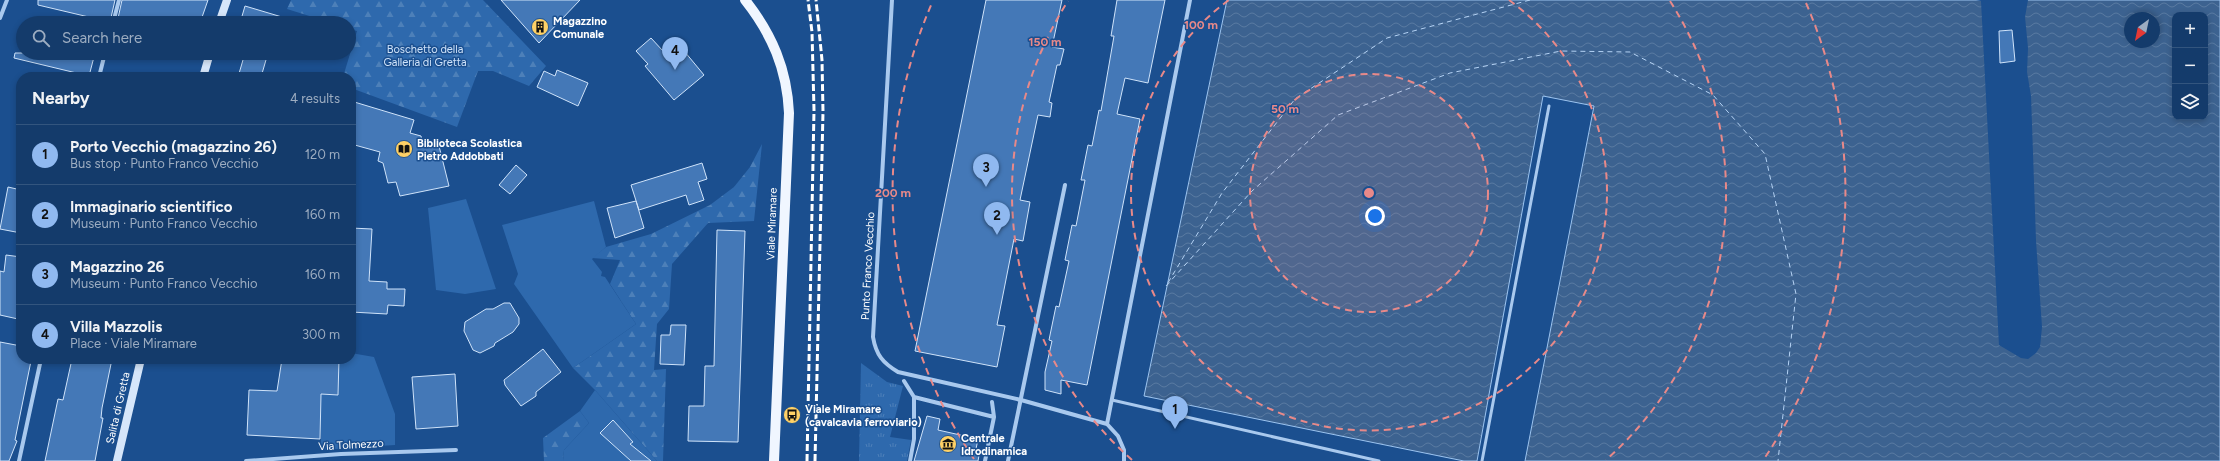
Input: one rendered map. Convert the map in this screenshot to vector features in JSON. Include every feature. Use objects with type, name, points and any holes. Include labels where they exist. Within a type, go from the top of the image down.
[{"type":"main road","points":[[221,16],[226,0]]},
{"type":"main road","name":"Viale Miramare","points":[[745,0],[767,30],[774,44],[788,92],[788,129],[774,461]]},
{"type":"main road","points":[[204,72],[208,60]]},
{"type":"main road","name":"Salita di Gretta","points":[[117,461],[140,364]]},
{"type":"street","points":[[0,18],[7,0]]},
{"type":"street","points":[[115,16],[119,0]]},
{"type":"street","name":"Punto Franco Vecchio","points":[[892,0],[872,337],[875,347],[885,364],[898,372],[1021,400],[1107,424]]},
{"type":"street","points":[[1124,461],[1124,450],[1118,436],[1107,424],[1190,0]]},
{"type":"street","points":[[100,72],[104,60]]},
{"type":"street","points":[[1008,461],[1065,185]]},
{"type":"street","points":[[19,461],[40,364]]},
{"type":"street","points":[[904,381],[914,397],[914,439],[910,461]]},
{"type":"street","points":[[914,397],[994,417]]},
{"type":"street","points":[[985,461],[994,417],[992,402]]},
{"type":"street","name":"Via Tolmezzo","points":[[246,461],[342,454],[456,450]]},
{"type":"lane","points":[[1482,461],[1549,106]]},
{"type":"lane","points":[[1112,400],[1379,461]]},
{"type":"green space","name":"Boschetto della Galleria di Gretta","points":[[291,0],[483,0],[546,66],[529,86],[493,71],[478,71],[457,127],[356,90],[356,72],[345,72],[348,60],[356,60],[356,16],[310,16],[287,9]]},
{"type":"green space","points":[[762,144],[754,221],[708,223],[672,264],[669,309],[657,324],[654,370],[666,369],[663,461],[657,461],[595,390],[573,368],[636,324],[610,284],[620,260],[592,258],[606,247],[651,234],[710,205],[734,187],[750,167]]},
{"type":"green space","points":[[466,199],[496,289],[465,294],[436,290],[428,208]]},
{"type":"green space","points":[[594,201],[606,247],[592,259],[602,272],[601,276],[605,277],[636,324],[573,368],[514,284],[518,274],[502,225]]},
{"type":"green space","points":[[356,354],[374,357],[395,414],[395,445],[321,450],[321,394],[338,395],[339,364],[356,364]]},
{"type":"green space","points":[[861,363],[887,382],[903,386],[890,437],[911,440],[907,461],[859,461]]},
{"type":"green space","points":[[595,390],[657,461],[563,461],[564,450],[589,423],[580,411]]},
{"type":"green space","points":[[580,411],[589,423],[564,450],[563,461],[544,461],[543,438]]},
{"type":"water","points":[[1227,0],[2220,0],[2220,461],[1525,461],[1594,106],[1543,96],[1477,461],[1464,461],[1144,396]]},
{"type":"pier","points":[[1976,0],[2028,0],[2025,17],[2028,48],[2027,72],[2031,96],[2036,241],[2042,327],[2040,347],[2036,353],[2028,359],[2021,358],[1999,345],[1981,1]]},
{"type":"building","points":[[38,0],[115,0],[111,16],[85,16],[38,5]]},
{"type":"building","points":[[122,0],[208,0],[202,16],[119,16]]},
{"type":"building","name":"Magazzino Comunale","points":[[501,0],[580,0],[539,43]]},
{"type":"building","points":[[986,0],[1062,0],[1052,47],[1064,49],[1060,65],[1057,65],[1049,102],[1052,103],[1050,117],[1038,115],[1020,200],[1030,202],[1023,241],[1014,239],[997,325],[1005,326],[997,367],[915,351]]},
{"type":"building","points":[[1117,0],[1165,0],[1148,83],[1125,78],[1117,114],[1140,119],[1087,385],[1061,380],[1061,394],[1045,390],[1045,372],[1052,341],[1049,340],[1056,306],[1059,307],[1069,261],[1065,260],[1072,225],[1076,226],[1085,180],[1081,180],[1088,145],[1092,146],[1099,110],[1101,111],[1114,36],[1111,36]]},
{"type":"building","points":[[245,6],[279,16],[242,16]]},
{"type":"building","points":[[2012,30],[2015,61],[2000,63],[1999,31]]},
{"type":"building","points":[[651,38],[663,51],[675,40],[704,75],[674,100],[645,66],[648,64],[636,51]]},
{"type":"building","points":[[22,60],[93,60],[90,72],[72,72]]},
{"type":"building","points":[[243,60],[266,60],[262,72],[239,72]]},
{"type":"building","points":[[557,70],[588,83],[578,106],[537,87],[544,71],[555,76]]},
{"type":"building","name":"Biblioteca Scolastica Pietro Addobbati","points":[[356,103],[414,120],[410,133],[421,136],[423,146],[438,142],[449,186],[400,196],[396,182],[388,183],[383,163],[378,161],[380,152],[356,145]]},
{"type":"building","points":[[702,163],[707,179],[698,182],[704,200],[689,205],[686,195],[639,210],[631,185]]},
{"type":"building","points":[[516,165],[527,175],[510,194],[499,185]]},
{"type":"building","points":[[8,187],[16,189],[16,232],[0,229]]},
{"type":"building","points":[[636,201],[644,228],[615,238],[607,208]]},
{"type":"building","points":[[356,228],[372,229],[369,281],[387,282],[387,289],[405,289],[404,306],[388,305],[387,314],[356,312]]},
{"type":"building","points":[[717,230],[745,231],[738,442],[688,441],[689,406],[704,406],[705,366],[714,366]]},
{"type":"building","points":[[6,255],[16,256],[16,319],[0,315],[0,271],[4,272]]},
{"type":"building","points":[[504,303],[510,303],[519,318],[519,324],[513,332],[495,343],[494,346],[480,353],[473,350],[464,331],[465,322],[486,309],[493,309]]},
{"type":"building","points":[[671,325],[686,325],[684,365],[660,364],[661,335],[670,335]]},
{"type":"building","points":[[0,342],[16,345],[16,364],[30,364],[15,440],[17,441],[9,461],[0,461]]},
{"type":"building","points":[[543,349],[561,372],[536,392],[536,396],[521,406],[505,385],[504,380]]},
{"type":"building","points":[[71,364],[111,364],[102,408],[101,418],[103,418],[95,461],[45,461],[58,399],[63,400]]},
{"type":"building","points":[[281,364],[339,364],[338,395],[321,394],[320,439],[247,435],[249,390],[277,391]]},
{"type":"building","points":[[455,374],[458,426],[416,429],[412,377]]},
{"type":"building","name":"Centrale Idrodinamica","points":[[927,416],[940,419],[938,430],[978,439],[976,449],[980,450],[978,461],[914,461]]},
{"type":"building","points":[[613,420],[633,442],[630,444],[651,461],[631,461],[600,433]]},
{"type":"ferry route","points":[[1530,0],[1387,38],[1295,99],[1222,193],[1166,286],[1252,191],[1338,115],[1450,73],[1561,51],[1630,52],[1713,95],[1765,154],[1796,294],[1778,461]]},
{"type":"railway","points":[[807,461],[814,110],[812,32],[808,0]]},
{"type":"railway","points":[[815,461],[823,112],[822,60],[816,0]]},
{"type":"place","name":"Magazzino Comunale","points":[[540,27]]},
{"type":"place","name":"Villa Mazzolis","points":[[675,70]]},
{"type":"place","name":"Biblioteca Scolastica Pietro Addobbati","points":[[404,149]]},
{"type":"place","name":"Magazzino 26","points":[[986,187]]},
{"type":"place","name":"Immaginario scientifico","points":[[997,235]]},
{"type":"place","name":"Viale Miramare (cavalcavia ferroviario)","points":[[792,415]]},
{"type":"place","name":"Porto Vecchio (magazzino 26)","points":[[1175,429]]},
{"type":"place","name":"Centrale Idrodinamica","points":[[948,444]]}]
